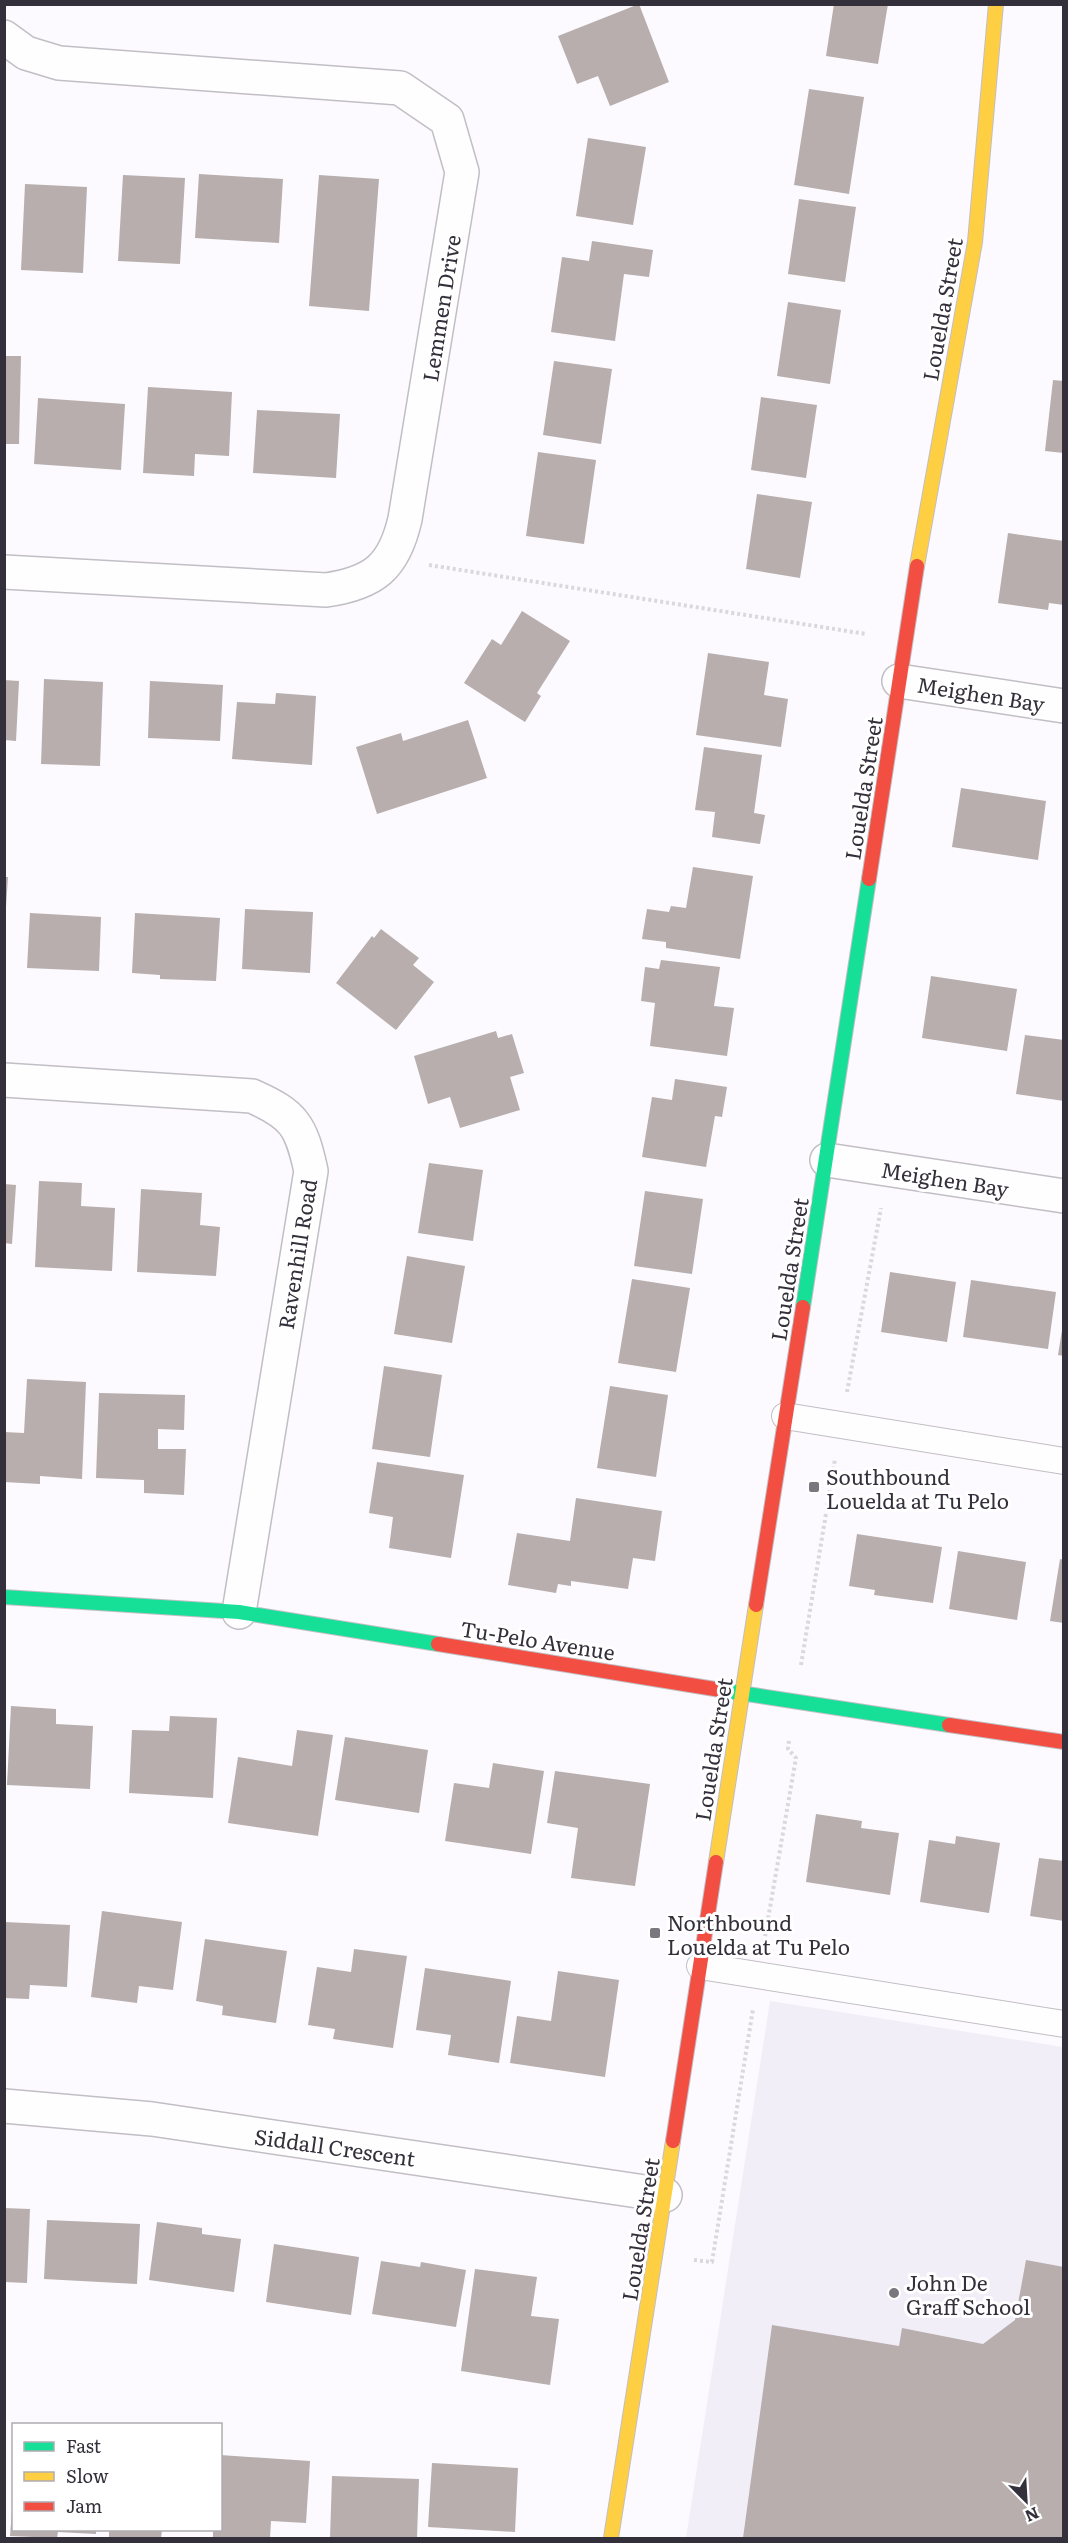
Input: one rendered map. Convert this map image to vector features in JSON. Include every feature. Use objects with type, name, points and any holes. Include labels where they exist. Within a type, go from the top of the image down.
[{"type":"street","name":"Louelda Street","points":[[611,2538],[785,1416],[827,1160],[904,640],[975,242],[996,4]]},
{"type":"street","name":"Lemmen Drive","points":[[4,37],[26,53],[59,63],[400,88],[447,120],[462,172],[405,519],[394,554],[381,569],[345,587],[326,590],[4,572]]},
{"type":"street","name":"Meighen Bay","points":[[899,681],[1064,706]]},
{"type":"street","name":"Ravenhill Road","points":[[4,1080],[252,1096],[277,1107],[296,1123],[305,1146],[310,1171],[239,1612]]},
{"type":"street","name":"Meighen Bay","points":[[827,1160],[1064,1196]]},
{"type":"street","name":"Tu-Pelo Avenue","points":[[4,1597],[239,1612],[1064,1742]]},
{"type":"street","name":"Siddall Crescent","points":[[4,2106],[152,2120],[665,2195]]},
{"type":"lane","points":[[785,1416],[1064,1461]]},
{"type":"lane","points":[[700,1966],[1064,2024]]},
{"type":"path","points":[[394,554],[417,563],[904,640]]},
{"type":"path","points":[[687,2259],[712,2262],[796,1758],[788,1749],[795,1701],[841,1425],[888,1169]]},
{"type":"shaded area","name":"John De Graff School","points":[[770,2001],[1063,2047],[1063,2538],[686,2538]]},
{"type":"building","points":[[639,4],[669,82],[610,106],[598,76],[577,84],[558,36]]},
{"type":"building","points":[[834,4],[888,4],[878,64],[826,56]]},
{"type":"building","points":[[809,89],[864,97],[849,194],[794,185]]},
{"type":"building","points":[[588,138],[646,147],[633,225],[576,216]]},
{"type":"building","points":[[199,174],[283,179],[279,243],[195,238]]},
{"type":"building","points":[[123,175],[185,178],[180,264],[118,261]]},
{"type":"building","points":[[319,175],[379,179],[369,311],[309,306]]},
{"type":"building","points":[[25,184],[87,187],[83,273],[21,270]]},
{"type":"building","points":[[799,199],[856,207],[845,282],[788,274]]},
{"type":"building","points":[[592,241],[653,250],[649,277],[624,274],[615,341],[551,332],[562,257],[589,261]]},
{"type":"building","points":[[788,302],[841,310],[830,384],[777,376]]},
{"type":"building","points":[[4,356],[21,356],[19,444],[4,444]]},
{"type":"building","points":[[554,361],[612,369],[601,444],[543,435]]},
{"type":"building","points":[[1053,380],[1064,381],[1064,453],[1045,451]]},
{"type":"building","points":[[148,387],[232,392],[229,456],[195,454],[194,476],[143,473]]},
{"type":"building","points":[[761,397],[817,405],[806,478],[751,470]]},
{"type":"building","points":[[38,398],[125,404],[121,470],[34,464]]},
{"type":"building","points":[[257,410],[340,414],[336,478],[253,473]]},
{"type":"building","points":[[538,452],[596,460],[584,544],[526,536]]},
{"type":"building","points":[[757,494],[812,502],[800,578],[746,569]]},
{"type":"building","points":[[1008,533],[1064,541],[1064,605],[1049,603],[1048,610],[998,603]]},
{"type":"building","points":[[522,611],[570,641],[537,693],[541,696],[525,722],[464,683],[492,639],[501,645]]},
{"type":"building","points":[[708,653],[769,662],[764,695],[788,699],[781,747],[696,735]]},
{"type":"building","points":[[44,679],[103,682],[100,766],[41,764]]},
{"type":"building","points":[[4,680],[19,681],[16,741],[4,740]]},
{"type":"building","points":[[150,681],[223,685],[220,741],[148,738]]},
{"type":"building","points":[[276,693],[316,696],[312,765],[232,759],[237,702],[275,704]]},
{"type":"building","points":[[468,720],[487,778],[377,814],[356,747],[401,733],[403,741]]},
{"type":"building","points":[[704,747],[762,755],[754,813],[765,815],[760,844],[712,837],[715,812],[695,810]]},
{"type":"building","points":[[961,788],[1046,801],[1038,860],[952,847]]},
{"type":"building","points":[[693,867],[753,876],[740,959],[666,948],[666,942],[642,939],[647,909],[669,912],[671,906],[686,908]]},
{"type":"building","points":[[4,877],[8,877],[6,907],[4,907]]},
{"type":"building","points":[[245,909],[313,912],[310,973],[242,969]]},
{"type":"building","points":[[30,913],[101,917],[99,971],[27,968]]},
{"type":"building","points":[[135,913],[220,918],[216,981],[160,979],[160,975],[132,973]]},
{"type":"building","points":[[381,929],[419,958],[413,965],[434,982],[396,1030],[336,983],[372,936],[374,938]]},
{"type":"building","points":[[661,960],[720,967],[714,1006],[734,1008],[727,1056],[650,1046],[655,1003],[641,1001],[645,967],[659,969]]},
{"type":"building","points":[[931,976],[1017,989],[1007,1051],[922,1038]]},
{"type":"building","points":[[496,1031],[498,1038],[512,1034],[524,1073],[510,1077],[520,1110],[460,1128],[450,1097],[428,1104],[414,1056]]},
{"type":"building","points":[[1025,1035],[1064,1040],[1064,1101],[1016,1094]]},
{"type":"building","points":[[675,1079],[727,1087],[722,1117],[715,1116],[706,1167],[642,1157],[652,1097],[672,1100]]},
{"type":"building","points":[[429,1163],[483,1170],[473,1241],[418,1233]]},
{"type":"building","points":[[39,1181],[82,1183],[81,1206],[115,1208],[112,1271],[35,1267]]},
{"type":"building","points":[[4,1184],[16,1185],[12,1244],[4,1243]]},
{"type":"building","points":[[141,1189],[202,1193],[200,1225],[220,1227],[216,1276],[137,1272]]},
{"type":"building","points":[[645,1191],[703,1199],[692,1274],[634,1266]]},
{"type":"building","points":[[407,1256],[465,1266],[452,1343],[394,1334]]},
{"type":"building","points":[[890,1272],[956,1282],[947,1342],[881,1332]]},
{"type":"building","points":[[632,1279],[690,1288],[676,1372],[618,1363]]},
{"type":"building","points":[[971,1280],[1056,1292],[1048,1349],[963,1337]]},
{"type":"building","points":[[1062,1330],[1064,1331],[1064,1356],[1058,1355]]},
{"type":"building","points":[[384,1366],[442,1375],[430,1457],[372,1449]]},
{"type":"building","points":[[27,1379],[86,1382],[82,1479],[40,1476],[40,1484],[4,1482],[4,1432],[24,1433]]},
{"type":"building","points":[[610,1386],[668,1395],[656,1477],[597,1468]]},
{"type":"building","points":[[99,1393],[185,1395],[184,1430],[158,1429],[158,1449],[186,1449],[184,1495],[144,1493],[144,1480],[96,1478]]},
{"type":"building","points":[[377,1462],[464,1475],[451,1558],[389,1548],[393,1517],[369,1513]]},
{"type":"building","points":[[576,1498],[662,1511],[655,1561],[633,1558],[628,1589],[571,1581],[571,1586],[558,1584],[556,1593],[508,1585],[517,1533],[570,1541]]},
{"type":"building","points":[[857,1534],[942,1547],[933,1603],[874,1595],[875,1590],[849,1586]]},
{"type":"building","points":[[958,1551],[1026,1562],[1017,1620],[949,1609]]},
{"type":"building","points":[[1060,1559],[1064,1560],[1064,1623],[1050,1621]]},
{"type":"building","points":[[11,1706],[56,1709],[56,1724],[93,1726],[90,1789],[7,1785]]},
{"type":"building","points":[[170,1716],[217,1718],[213,1798],[129,1793],[132,1730],[169,1731]]},
{"type":"building","points":[[297,1730],[333,1735],[318,1836],[228,1823],[238,1757],[292,1766]]},
{"type":"building","points":[[345,1737],[428,1750],[419,1813],[335,1800]]},
{"type":"building","points":[[493,1763],[544,1771],[531,1854],[445,1841],[454,1783],[489,1788]]},
{"type":"building","points":[[555,1771],[650,1784],[635,1886],[571,1878],[578,1828],[547,1823]]},
{"type":"building","points":[[816,1814],[862,1821],[861,1828],[899,1833],[890,1895],[806,1882]]},
{"type":"building","points":[[956,1836],[1000,1843],[989,1913],[920,1902],[929,1840],[955,1844]]},
{"type":"building","points":[[1039,1858],[1064,1861],[1064,1921],[1030,1916]]},
{"type":"building","points":[[102,1911],[182,1922],[173,1990],[139,1986],[137,2003],[91,1997]]},
{"type":"building","points":[[4,1922],[70,1925],[67,1987],[30,1985],[29,1999],[4,1998]]},
{"type":"building","points":[[205,1939],[287,1951],[276,2023],[222,2015],[223,2006],[196,2001]]},
{"type":"building","points":[[354,1949],[407,1956],[393,2048],[333,2039],[335,2029],[308,2025],[317,1967],[351,1972]]},
{"type":"building","points":[[425,1968],[511,1981],[499,2063],[448,2055],[451,2035],[416,2030]]},
{"type":"building","points":[[558,1971],[619,1980],[605,2077],[510,2063],[517,2016],[551,2021]]},
{"type":"building","points":[[4,2208],[30,2209],[27,2283],[4,2282]]},
{"type":"building","points":[[47,2220],[140,2224],[137,2284],[44,2279]]},
{"type":"building","points":[[157,2222],[202,2228],[202,2234],[241,2239],[234,2292],[149,2280]]},
{"type":"building","points":[[274,2244],[359,2257],[351,2315],[266,2302]]},
{"type":"building","name":"John De Graff School","points":[[1026,2260],[1064,2267],[1064,2538],[743,2538],[772,2325],[899,2346],[902,2328],[983,2344],[1015,2320]]},
{"type":"building","points":[[381,2261],[420,2267],[421,2262],[466,2270],[456,2327],[372,2314]]},
{"type":"building","points":[[475,2269],[537,2277],[531,2316],[559,2319],[550,2385],[461,2371]]},
{"type":"building","points":[[222,2455],[310,2461],[306,2523],[271,2521],[270,2538],[213,2538],[213,2531],[222,2531]]},
{"type":"building","points":[[432,2463],[518,2468],[515,2532],[428,2527]]},
{"type":"building","points":[[332,2476],[419,2479],[417,2538],[330,2538]]},
{"type":"building","points":[[12,2511],[12,2531],[96,2531],[96,2534],[58,2532],[57,2538],[10,2536]]},
{"type":"building","points":[[109,2531],[162,2531],[161,2538],[109,2538]]},
{"type":"traffic: fast","points":[[803,1307],[869,879]]},
{"type":"traffic: fast","points":[[4,1597],[239,1612],[438,1644]]},
{"type":"traffic: fast","points":[[721,1690],[949,1725]]},
{"type":"traffic: slow","points":[[917,566],[975,242],[996,4]]},
{"type":"traffic: slow","points":[[716,1862],[756,1605]]},
{"type":"traffic: slow","points":[[611,2538],[673,2141]]},
{"type":"traffic: jam","points":[[869,879],[917,566]]},
{"type":"traffic: jam","points":[[756,1605],[803,1307]]},
{"type":"traffic: jam","points":[[438,1644],[721,1690]]},
{"type":"traffic: jam","points":[[949,1725],[1064,1742]]},
{"type":"traffic: jam","points":[[673,2141],[716,1862]]},
{"type":"place","name":"Southbound Louelda at Tu Pelo","points":[[814,1487]]},
{"type":"place","name":"Northbound Louelda at Tu Pelo","points":[[655,1933]]},
{"type":"place","name":"John De Graff School","points":[[894,2293]]}]
